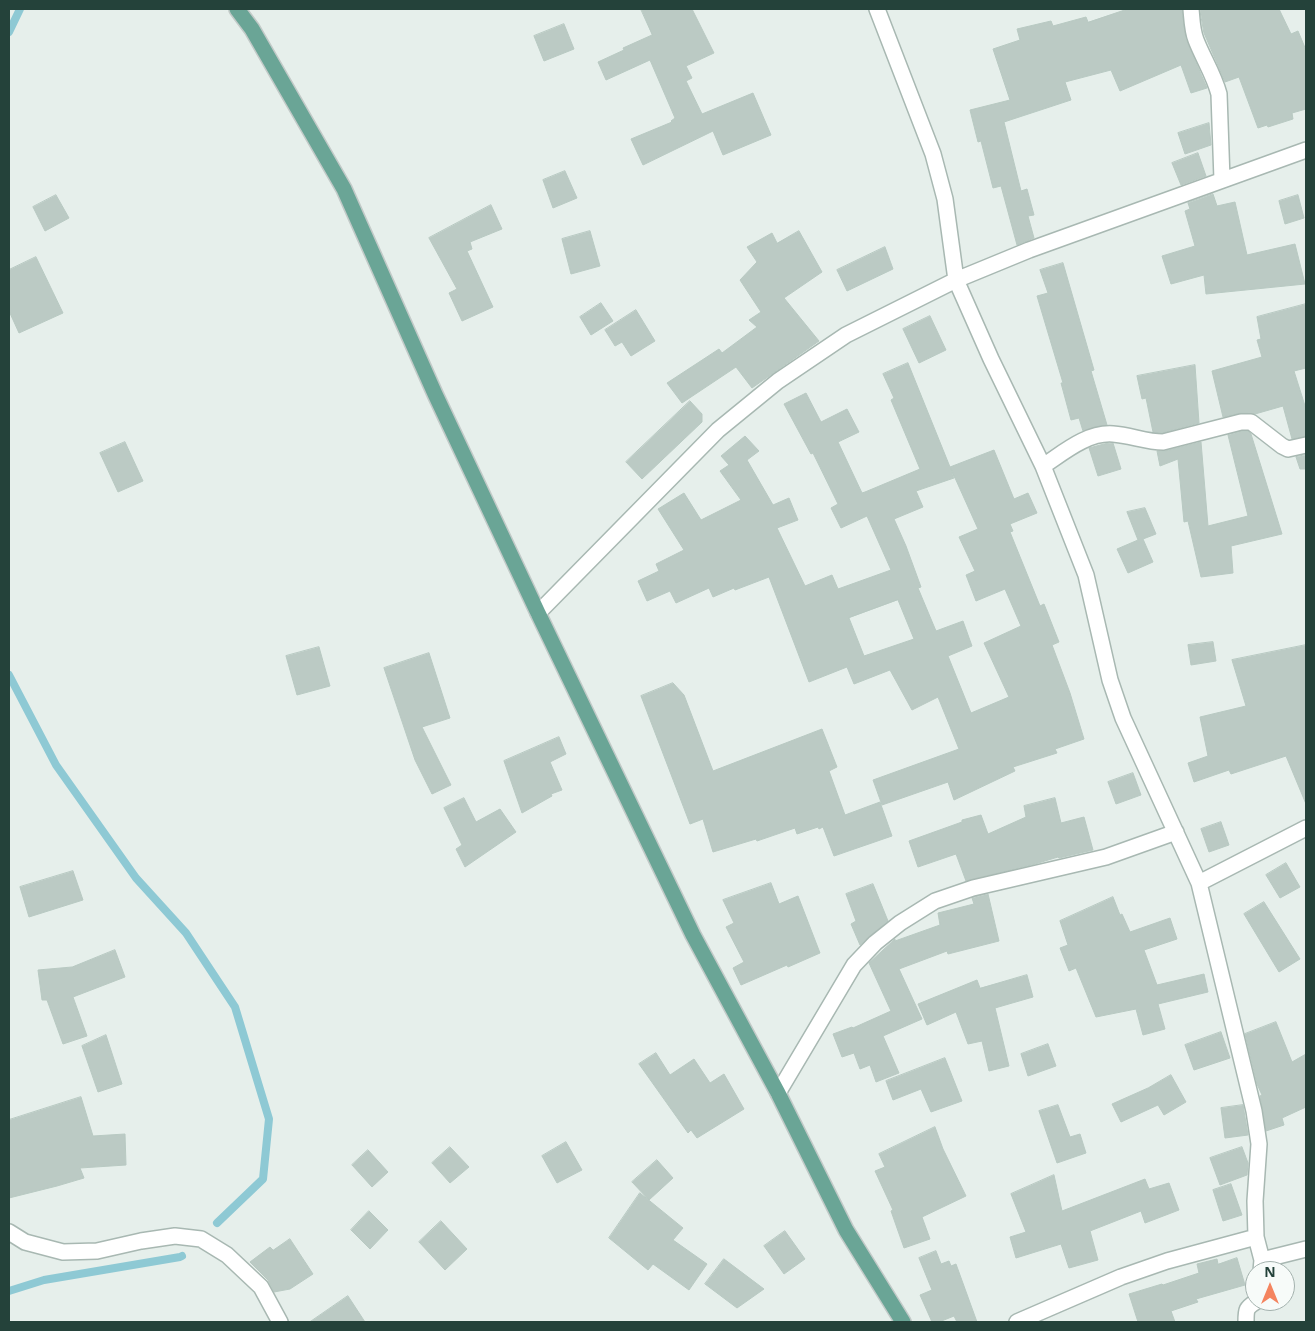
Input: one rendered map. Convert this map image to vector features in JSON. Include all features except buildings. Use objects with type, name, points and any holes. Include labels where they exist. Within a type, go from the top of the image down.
[{"type":"main road","points":[[237,9],[252,29],[344,189],[435,394],[693,936],[778,1093],[846,1230],[903,1322]]},
{"type":"street","points":[[877,9],[933,154],[945,199],[956,280],[991,359],[1043,466],[1086,575],[1110,680],[1123,718],[1199,883],[1254,1111],[1259,1144],[1255,1201],[1256,1236],[1260,1261]]},
{"type":"street","points":[[1191,9],[1196,40],[1216,83],[1219,94],[1222,180]]},
{"type":"street","points":[[538,613],[718,430],[771,387],[846,335],[956,280],[1029,250],[1306,150]]},
{"type":"street","points":[[1043,466],[1075,445],[1093,437],[1112,434],[1151,442],[1163,442],[1241,422],[1251,422],[1288,449],[1306,445]]},
{"type":"street","points":[[1199,883],[1306,828]]},
{"type":"street","points":[[778,1093],[854,965],[875,943],[900,923],[936,901],[973,888],[1106,857],[1176,832]]},
{"type":"street","points":[[9,1232],[25,1242],[63,1252],[97,1251],[141,1241],[175,1236],[201,1239],[227,1255],[261,1287],[280,1322]]},
{"type":"street","points":[[1017,1322],[1121,1277],[1158,1264],[1256,1236]]},
{"type":"street","points":[[1274,1261],[1306,1249]]},
{"type":"waterway","points":[[9,32],[20,9]]},
{"type":"waterway","points":[[9,675],[56,765],[136,878],[186,933],[235,1007],[269,1119],[263,1179],[217,1223]]},
{"type":"waterway","points":[[9,1291],[44,1280],[182,1256]]}]
